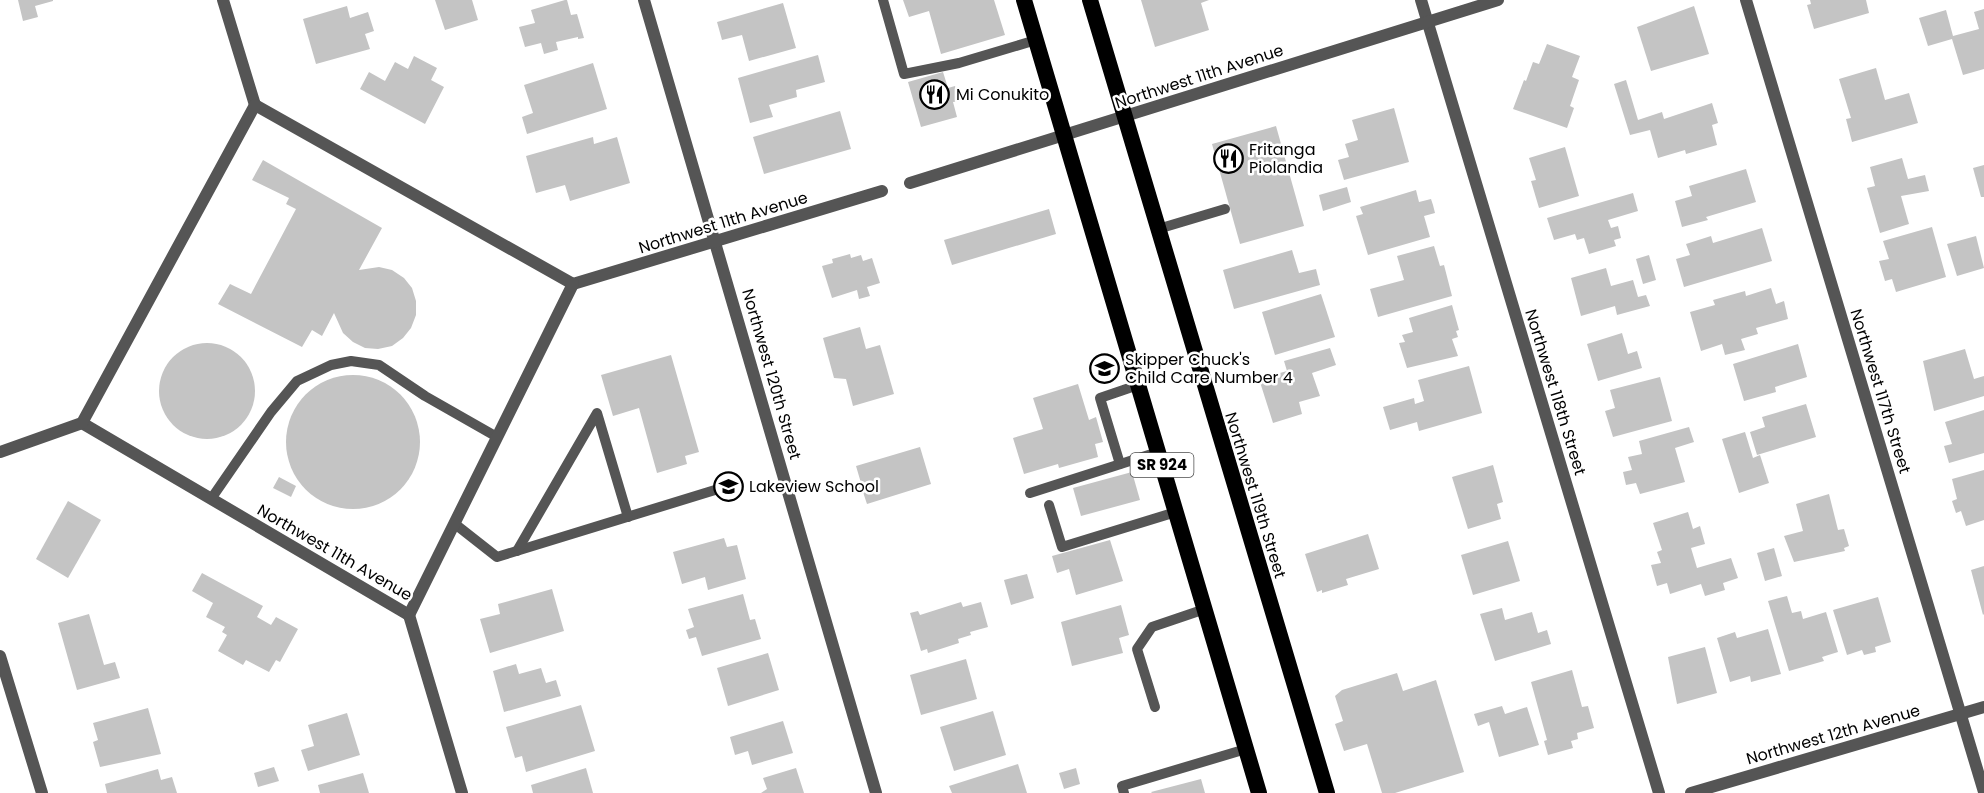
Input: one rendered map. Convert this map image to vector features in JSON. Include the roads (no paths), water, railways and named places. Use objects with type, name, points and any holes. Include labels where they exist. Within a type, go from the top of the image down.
[{"type":"highway","name":"SR 924","points":[[1024,0],[1259,793]]},
{"type":"highway","name":"Northwest 119th Street","points":[[1090,0],[1327,793]]},
{"type":"street","points":[[223,0],[255,105],[573,284]]},
{"type":"street","name":"Northwest 120th Street","points":[[644,0],[876,793]]},
{"type":"street","name":"Northwest 118th Street","points":[[1421,0],[1659,793]]},
{"type":"street","name":"Northwest 11th Avenue","points":[[910,183],[1064,137],[1498,0]]},
{"type":"street","name":"Northwest 117th Street","points":[[1746,0],[1984,792]]},
{"type":"street","points":[[0,452],[82,423],[255,105]]},
{"type":"street","name":"Northwest 11th Avenue","points":[[82,423],[409,615],[573,284],[882,191]]},
{"type":"street","points":[[409,615],[462,793]]},
{"type":"street","points":[[0,656],[42,793]]},
{"type":"street","name":"Northwest 12th Avenue","points":[[1691,793],[1984,707]]},
{"type":"lane","points":[[883,0],[904,74],[959,63],[1036,40]]},
{"type":"lane","points":[[1158,229],[1225,209]]},
{"type":"lane","points":[[211,499],[271,412],[297,381],[331,365],[351,361],[379,365],[425,396],[497,437]]},
{"type":"lane","points":[[1120,464],[1100,398],[1138,385]]},
{"type":"lane","points":[[517,551],[597,413],[628,517]]},
{"type":"lane","points":[[1030,493],[1158,452]]},
{"type":"lane","points":[[454,524],[497,557],[728,486]]},
{"type":"lane","points":[[1049,505],[1062,547],[1176,512]]},
{"type":"lane","points":[[1155,707],[1137,649],[1152,627],[1204,609]]},
{"type":"lane","points":[[1124,793],[1122,786],[1246,748]]},
{"type":"place","name":"Mi Conukito","points":[[935,94]]},
{"type":"place","name":"Fritanga Piolandia","points":[[1228,158]]},
{"type":"place","name":"Skipper Chuck's Child Care Number 4","points":[[1104,368]]},
{"type":"place","name":"Lakeview School","points":[[728,486]]}]
